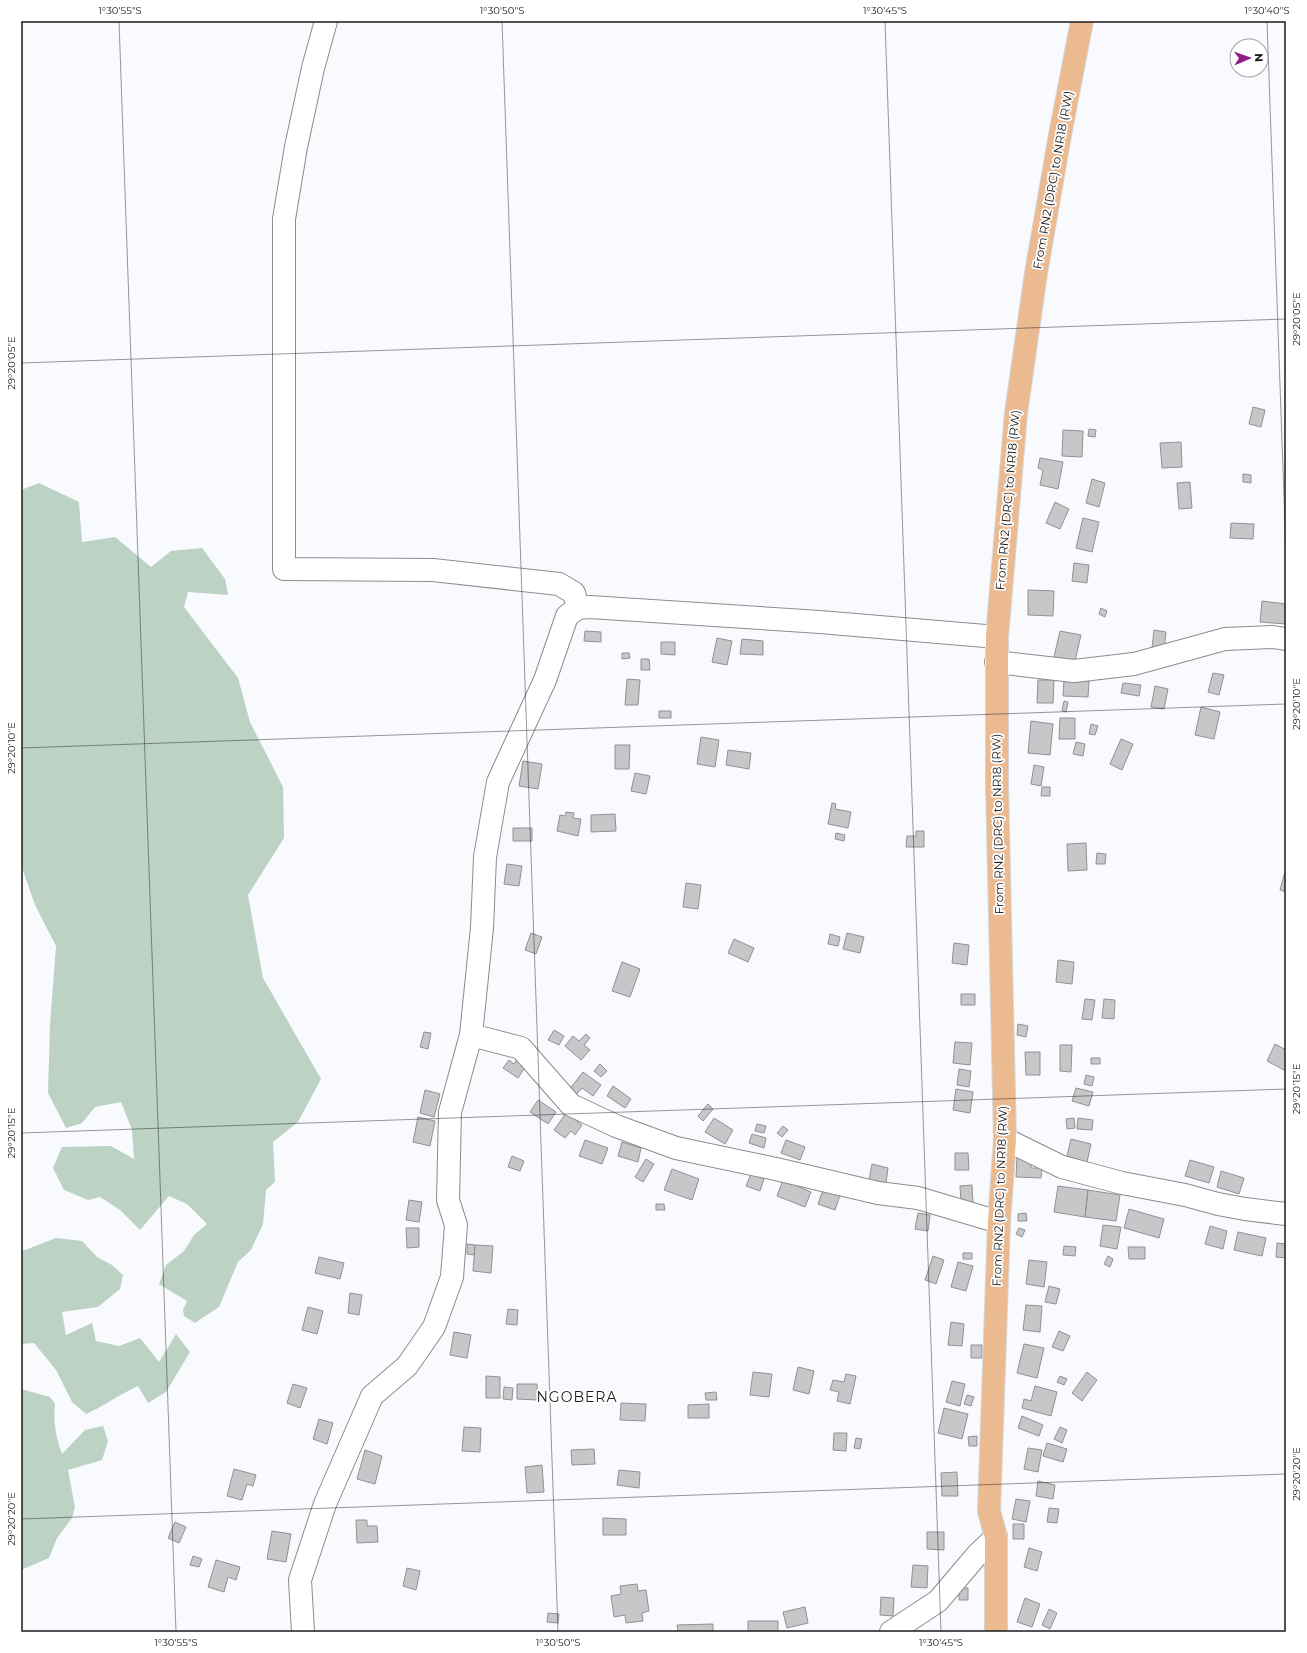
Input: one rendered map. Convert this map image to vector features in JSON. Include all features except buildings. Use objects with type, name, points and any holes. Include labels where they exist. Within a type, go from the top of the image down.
[{"type":"main road","name":"From RN2 (DRC) to NR18 (RW)","points":[[996,1632],[996,1537],[989,1511],[999,1222],[1005,1139],[997,785],[997,637],[1016,413],[1038,266],[1060,135],[1082,21]]},
{"type":"street","points":[[326,21],[313,68],[296,147],[284,219],[284,569],[433,570],[559,584],[574,593],[578,608]]},
{"type":"street","points":[[303,1632],[300,1580],[326,1504],[372,1396],[408,1366],[434,1327],[452,1277],[456,1225],[448,1200],[450,1112],[471,1035],[482,928],[485,857],[498,782],[545,680],[568,616],[578,608],[820,622],[997,637]]},
{"type":"street","points":[[996,662],[1074,671],[1134,664],[1225,640],[1273,637],[1286,639]]},
{"type":"street","points":[[471,1035],[521,1048],[570,1105],[616,1126],[676,1148],[776,1169],[878,1193],[918,1198],[999,1222]]},
{"type":"street","points":[[1005,1139],[1062,1167],[1122,1183],[1185,1195],[1218,1204],[1286,1214]]},
{"type":"street","points":[[891,1632],[938,1601],[978,1555],[996,1537]]},
{"type":"green space","points":[[39,483],[79,502],[82,542],[115,537],[151,567],[171,551],[202,548],[225,579],[228,595],[188,592],[184,607],[238,678],[250,722],[283,787],[284,838],[248,895],[263,978],[321,1079],[298,1122],[273,1142],[275,1182],[266,1190],[263,1224],[251,1250],[238,1262],[219,1307],[195,1323],[184,1316],[183,1310],[187,1301],[159,1284],[166,1265],[184,1251],[194,1235],[207,1224],[187,1204],[169,1196],[140,1230],[120,1210],[100,1197],[88,1200],[64,1190],[53,1168],[62,1147],[111,1146],[134,1159],[132,1130],[121,1102],[95,1107],[82,1123],[66,1128],[48,1093],[50,1025],[56,946],[35,905],[21,865],[21,490]]},
{"type":"green space","points":[[56,1238],[82,1241],[97,1257],[112,1265],[123,1275],[120,1289],[98,1307],[62,1312],[66,1335],[92,1323],[96,1341],[119,1346],[140,1338],[159,1362],[176,1334],[190,1352],[166,1392],[148,1403],[138,1386],[86,1414],[72,1402],[56,1370],[34,1343],[21,1344],[21,1250],[25,1250]]},
{"type":"green space","points":[[21,1389],[50,1397],[55,1404],[54,1417],[58,1442],[62,1454],[85,1430],[103,1426],[108,1441],[102,1460],[68,1470],[75,1507],[72,1518],[57,1538],[49,1558],[21,1570]]},
{"type":"district","name":"NGOBERA","points":[[577,1397]]}]
